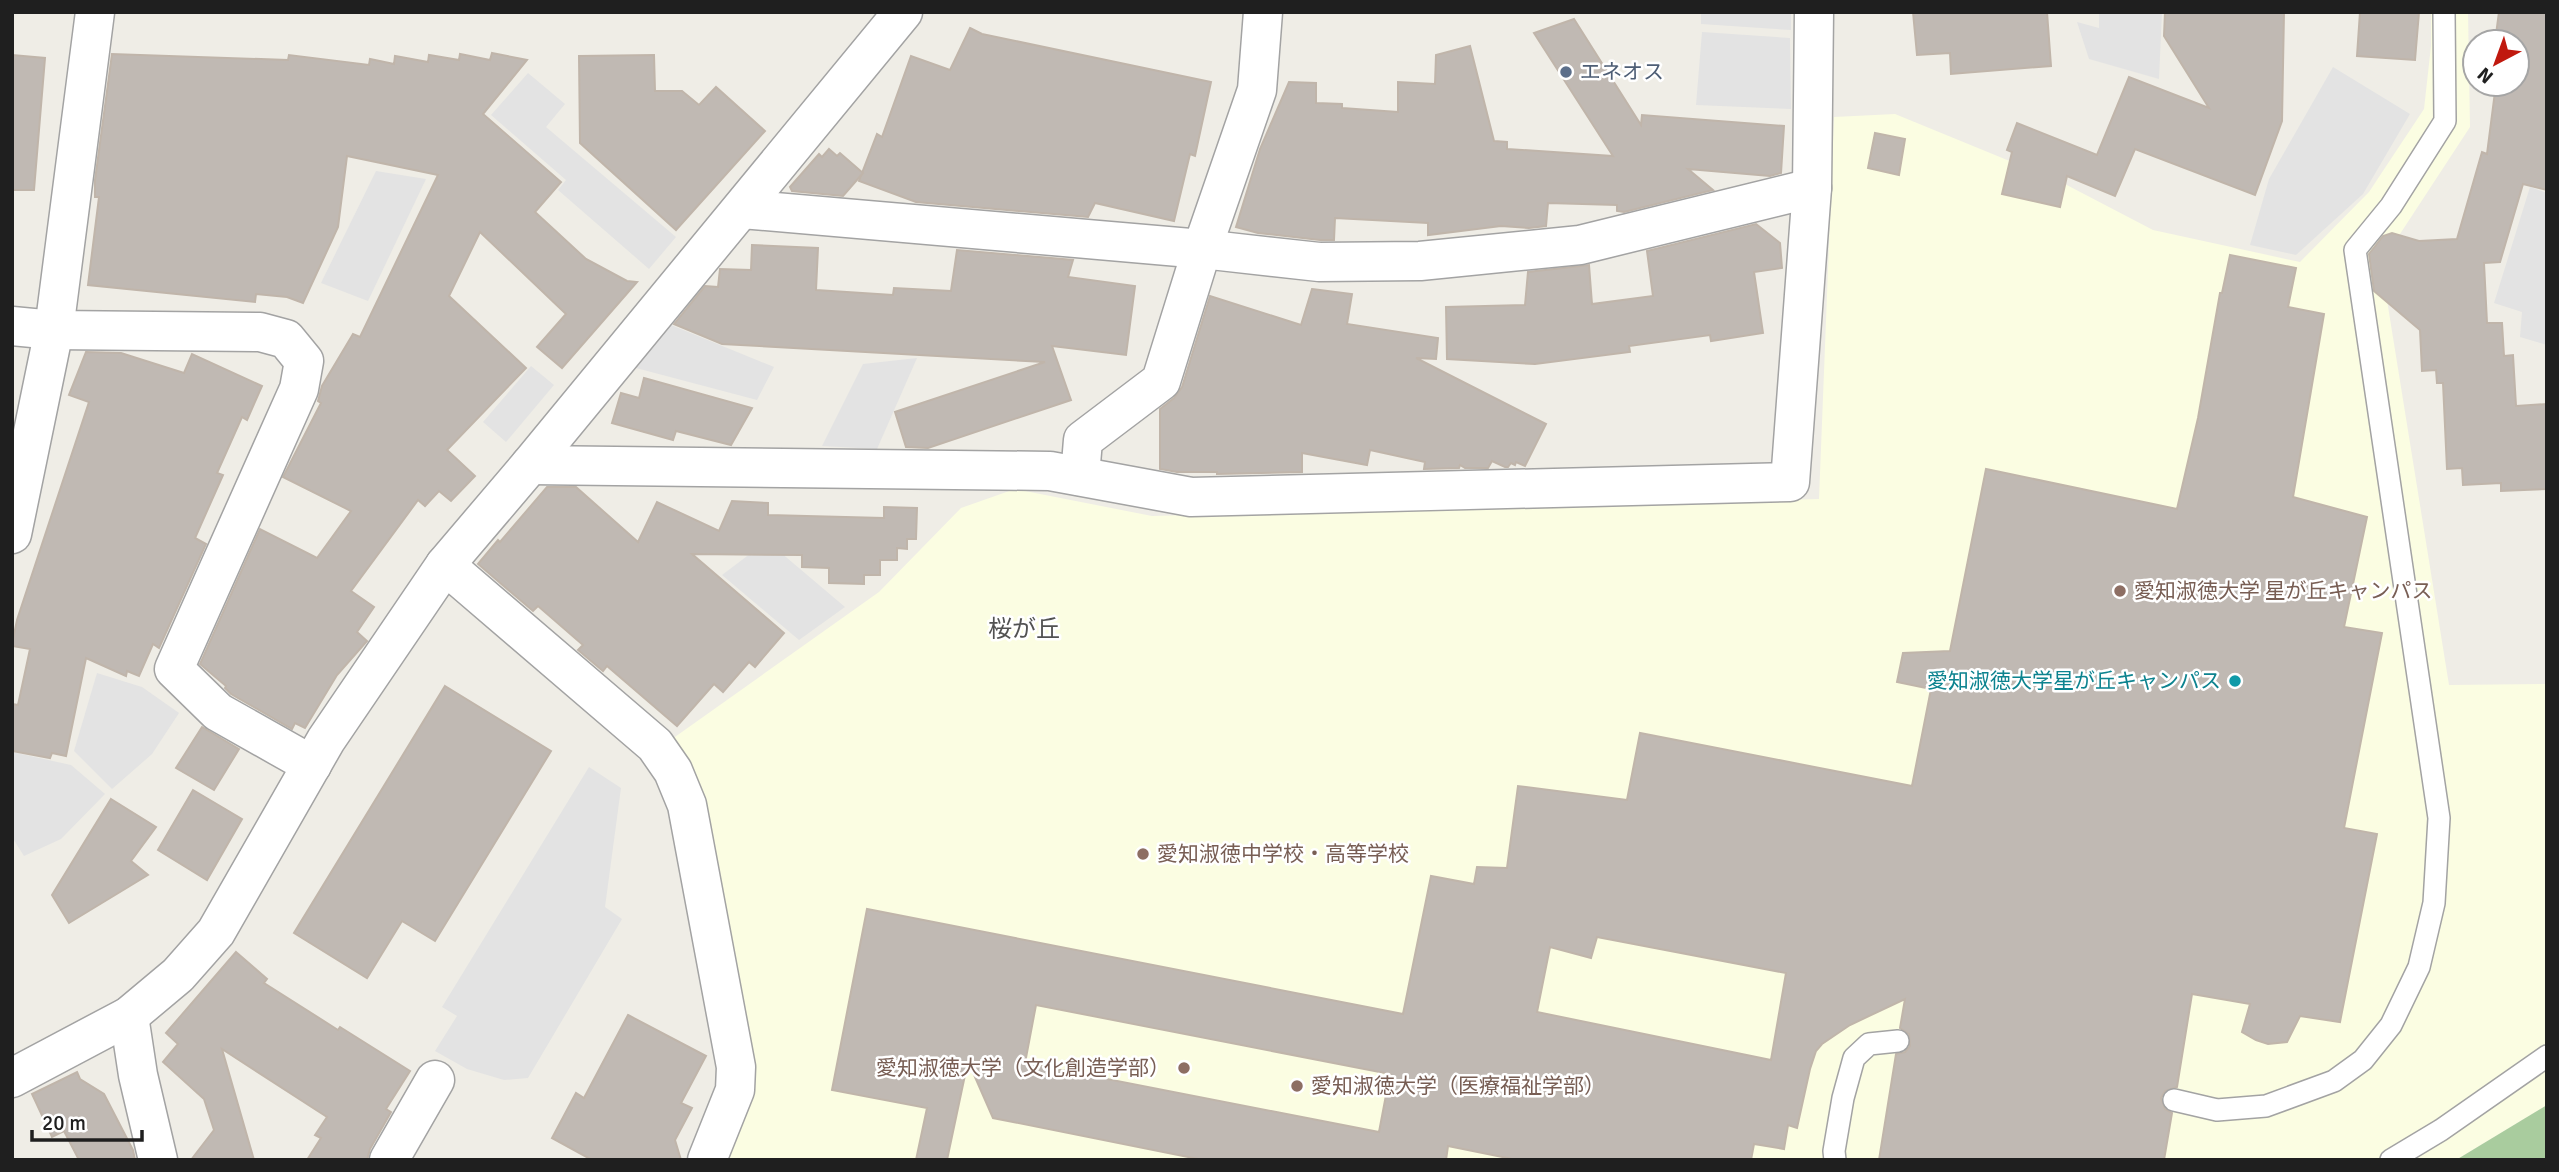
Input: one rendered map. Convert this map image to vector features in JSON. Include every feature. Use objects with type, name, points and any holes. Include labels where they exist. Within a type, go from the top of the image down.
[{"type":"street","points":[[12,534],[54,330],[95,12]]},
{"type":"street","points":[[12,1078],[129,1016],[178,975],[216,932],[312,765],[444,565],[530,465],[903,12]]},
{"type":"street","points":[[1080,477],[1083,440],[1161,381],[1202,248],[1257,90],[1263,12]]},
{"type":"street","points":[[530,465],[1049,471],[1191,497],[1790,482],[1812,188],[1814,12]]},
{"type":"street","points":[[741,209],[1202,248],[1319,262],[1420,261],[1580,245],[1812,188]]},
{"type":"street","points":[[12,326],[54,330],[260,332],[286,339],[304,361],[299,389],[174,669],[218,712],[312,765]]},
{"type":"street","points":[[444,565],[655,745],[673,771],[687,805],[736,1067],[736,1090],[707,1160]]},
{"type":"street","points":[[129,1016],[138,1075],[158,1160]]},
{"type":"street","points":[[388,1160],[435,1080]]},
{"type":"lane","points":[[2174,1100],[2217,1110],[2266,1106],[2333,1081],[2363,1060],[2391,1025],[2419,967],[2434,903],[2438,818],[2354,250],[2391,206],[2445,121],[2444,12]]},
{"type":"lane","points":[[1835,1160],[1834,1151],[1843,1098],[1854,1058],[1870,1044],[1898,1041]]},
{"type":"lane","points":[[2391,1160],[2441,1130],[2547,1056]]},
{"type":"shaded area","points":[[1701,12],[1791,12],[1791,30],[1701,24]]},
{"type":"shaded area","points":[[2099,12],[2162,12],[2159,79],[2089,59],[2077,22],[2099,28]]},
{"type":"shaded area","points":[[2431,12],[2468,12],[2468,28],[2461,28],[2461,98],[2469,98],[2470,127],[2381,263],[2449,685],[2547,684],[2547,1105],[2456,1160],[728,1160],[747,1072],[665,744],[879,592],[961,508],[1015,489],[1152,516],[1819,499],[1834,117],[1895,114],[2061,182],[2153,230],[2300,262],[2369,192],[2424,109],[2431,46]]},
{"type":"shaded area","points":[[1702,32],[1790,38],[1791,109],[1696,105]]},
{"type":"shaded area","points":[[2333,67],[2410,114],[2363,194],[2296,255],[2250,245],[2269,179]]},
{"type":"shaded area","points":[[528,73],[565,104],[546,127],[676,237],[649,269],[558,190],[566,180],[491,115]]},
{"type":"shaded area","points":[[376,171],[426,179],[368,301],[321,283]]},
{"type":"shaded area","points":[[2530,187],[2547,193],[2547,345],[2520,337],[2522,312],[2494,303]]},
{"type":"shaded area","points":[[671,325],[774,367],[757,400],[636,368]]},
{"type":"shaded area","points":[[917,358],[877,449],[822,446],[863,364]]},
{"type":"shaded area","points":[[531,366],[554,385],[506,442],[483,422]]},
{"type":"shaded area","points":[[767,541],[845,607],[799,640],[722,575]]},
{"type":"shaded area","points":[[97,673],[142,687],[179,713],[152,754],[112,789],[74,751]]},
{"type":"shaded area","points":[[12,752],[71,765],[105,794],[61,839],[24,856],[12,837]]},
{"type":"shaded area","points":[[589,767],[621,788],[605,907],[622,919],[528,1078],[504,1080],[467,1069],[435,1051],[457,1016],[442,1007]]},
{"type":"green space","points":[[2547,1105],[2547,1160],[2456,1160]]},
{"type":"building","points":[[1913,12],[2047,12],[2051,66],[1951,74],[1950,53],[1917,55]]},
{"type":"building","points":[[2165,12],[2284,12],[2282,121],[2255,195],[2135,149],[2115,196],[2067,176],[2060,207],[2002,194],[2012,152],[2007,150],[2017,123],[2097,155],[2129,77],[2209,108],[2164,36]]},
{"type":"building","points":[[2360,12],[2419,12],[2415,60],[2357,56]]},
{"type":"building","points":[[2499,12],[2547,12],[2547,190],[2523,184],[2500,262],[2484,263],[2487,323],[2502,323],[2504,356],[2513,355],[2516,406],[2547,404],[2547,489],[2501,491],[2501,483],[2463,485],[2462,468],[2447,469],[2443,383],[2437,383],[2436,370],[2422,371],[2420,330],[2374,291],[2369,254],[2383,236],[2392,233],[2419,241],[2457,239],[2482,152],[2487,154],[2494,98],[2531,98],[2531,28],[2497,28]]},
{"type":"building","points":[[1574,19],[1641,125],[1642,115],[1784,126],[1781,173],[1770,176],[1688,169],[1713,190],[1624,212],[1617,211],[1617,205],[1548,203],[1546,226],[1529,228],[1501,226],[1428,235],[1428,223],[1335,218],[1334,240],[1320,240],[1258,233],[1236,227],[1260,149],[1289,82],[1316,83],[1316,103],[1342,104],[1342,108],[1398,112],[1398,82],[1435,84],[1436,55],[1470,46],[1494,141],[1507,142],[1507,149],[1613,156],[1534,33]]},
{"type":"building","points":[[970,28],[982,34],[1211,82],[1195,156],[1190,154],[1174,221],[1095,203],[1088,217],[916,202],[859,181],[877,134],[882,137],[911,56],[950,70]]},
{"type":"building","points":[[492,53],[527,60],[483,114],[561,182],[535,212],[586,259],[627,281],[637,282],[562,368],[537,347],[566,314],[480,232],[449,296],[526,368],[447,450],[475,476],[451,501],[439,491],[425,506],[418,500],[351,591],[374,607],[357,632],[367,641],[337,675],[305,728],[295,723],[292,729],[231,694],[226,686],[200,664],[260,529],[317,558],[351,511],[283,477],[321,403],[318,401],[322,386],[353,334],[360,337],[438,175],[347,156],[338,227],[303,303],[287,297],[256,294],[255,302],[88,285],[99,197],[95,197],[95,180],[112,54],[288,60],[289,55],[369,65],[370,59],[394,64],[395,56],[428,62],[429,55],[459,60],[460,54],[490,60]]},
{"type":"building","points":[[12,55],[45,58],[34,190],[12,190]]},
{"type":"building","points":[[654,55],[655,91],[682,91],[699,105],[716,87],[765,131],[676,230],[580,143],[579,56]]},
{"type":"building","points":[[1875,133],[1905,139],[1899,175],[1868,168]]},
{"type":"building","points":[[829,149],[837,156],[840,153],[863,173],[843,196],[792,191],[790,187],[819,154],[822,157]]},
{"type":"building","points":[[1756,224],[1780,243],[1782,268],[1754,272],[1763,333],[1711,341],[1710,335],[1629,346],[1630,352],[1535,364],[1447,359],[1446,307],[1525,305],[1528,272],[1589,265],[1592,304],[1653,296],[1647,251]]},
{"type":"building","points":[[752,245],[818,248],[816,290],[893,295],[894,288],[951,291],[957,250],[1073,260],[1068,277],[1135,286],[1126,355],[1052,346],[1071,400],[928,448],[906,447],[895,412],[1045,362],[722,344],[674,324],[705,286],[718,287],[720,269],[751,270]]},
{"type":"building","points":[[2230,255],[2296,268],[2288,307],[2324,314],[2293,497],[2367,517],[2344,627],[2382,633],[2344,828],[2377,834],[2340,1022],[2300,1016],[2287,1042],[2268,1044],[2242,1032],[2250,1004],[2192,994],[2177,1087],[2165,1091],[2161,1098],[2165,1109],[2172,1113],[2164,1160],[1879,1160],[1896,1054],[1905,1052],[1910,1046],[1909,1034],[1900,1028],[1905,999],[1850,1025],[1822,1044],[1816,1051],[1810,1069],[1797,1128],[1788,1125],[1784,1149],[1754,1144],[1751,1160],[1517,1160],[1448,1146],[1446,1160],[1203,1160],[993,1118],[968,1061],[947,1160],[916,1160],[927,1108],[832,1090],[867,909],[1403,1014],[1431,876],[1474,884],[1477,867],[1507,868],[1518,786],[1627,800],[1640,733],[1912,786],[1931,689],[1897,682],[1903,653],[1950,651],[1986,469],[2177,509]],"holes":[[[1597,937],[1786,973],[1771,1060],[1537,1012],[1550,947],[1591,958]],[[1036,1005],[1390,1074],[1379,1132],[1025,1063]]]},
{"type":"building","points":[[1312,289],[1352,294],[1347,324],[1438,338],[1436,359],[1416,358],[1546,424],[1525,466],[1516,462],[1515,465],[1511,463],[1505,467],[1492,461],[1488,468],[1465,468],[1460,465],[1459,468],[1424,469],[1425,462],[1370,450],[1367,465],[1302,453],[1302,472],[1217,474],[1160,469],[1160,409],[1174,398],[1182,387],[1210,296],[1301,325]]},
{"type":"building","points":[[86,352],[121,353],[184,373],[192,354],[262,386],[247,420],[242,417],[217,473],[223,475],[195,538],[206,544],[159,648],[153,644],[139,676],[127,671],[126,676],[86,658],[66,756],[52,753],[50,758],[12,751],[12,704],[18,705],[30,649],[12,644],[17,620],[89,402],[69,395]]},
{"type":"building","points":[[644,378],[752,408],[731,445],[676,431],[673,440],[612,423],[621,393],[639,398]]},
{"type":"building","points":[[547,487],[576,487],[638,542],[657,502],[719,531],[732,501],[768,503],[768,515],[884,518],[884,507],[917,508],[916,539],[907,539],[907,549],[897,548],[897,560],[880,560],[880,575],[864,575],[864,584],[829,583],[829,568],[802,567],[802,555],[692,554],[784,633],[755,667],[749,662],[723,692],[714,684],[677,726],[607,666],[603,671],[578,650],[583,645],[538,606],[533,611],[478,564]]},
{"type":"building","points":[[445,686],[551,751],[435,941],[402,921],[367,978],[294,933]]},
{"type":"building","points":[[202,727],[239,749],[214,790],[176,768]]},
{"type":"building","points":[[193,790],[242,819],[207,880],[158,850]]},
{"type":"building","points":[[111,799],[156,827],[131,861],[148,875],[69,923],[52,895]]},
{"type":"building","points":[[236,952],[267,979],[264,983],[410,1071],[386,1109],[391,1112],[370,1149],[367,1160],[307,1160],[321,1138],[315,1135],[327,1117],[222,1049],[254,1160],[191,1160],[214,1130],[204,1099],[163,1062],[178,1044],[166,1033]]},
{"type":"building","points":[[628,1015],[706,1056],[681,1103],[692,1108],[675,1140],[681,1160],[592,1160],[552,1138],[576,1093],[584,1098]]},
{"type":"building","points":[[77,1072],[80,1079],[104,1094],[133,1150],[135,1160],[79,1160],[64,1131],[52,1137],[32,1094]]},
{"type":"place","name":"エネオス","points":[[1566,72]]},
{"type":"place","name":"愛知淑徳大学 星が丘キャンパス","points":[[2120,591]]},
{"type":"place","name":"愛知淑徳大学星が丘キャンパス","points":[[2235,681]]},
{"type":"place","name":"愛知淑徳中学校・高等学校","points":[[1143,854]]},
{"type":"place","name":"愛知淑徳大学（文化創造学部）","points":[[1184,1068]]},
{"type":"place","name":"愛知淑徳大学（医療福祉学部）","points":[[1297,1086]]},
{"type":"district","name":"桜が丘","points":[[1024,629]]}]
